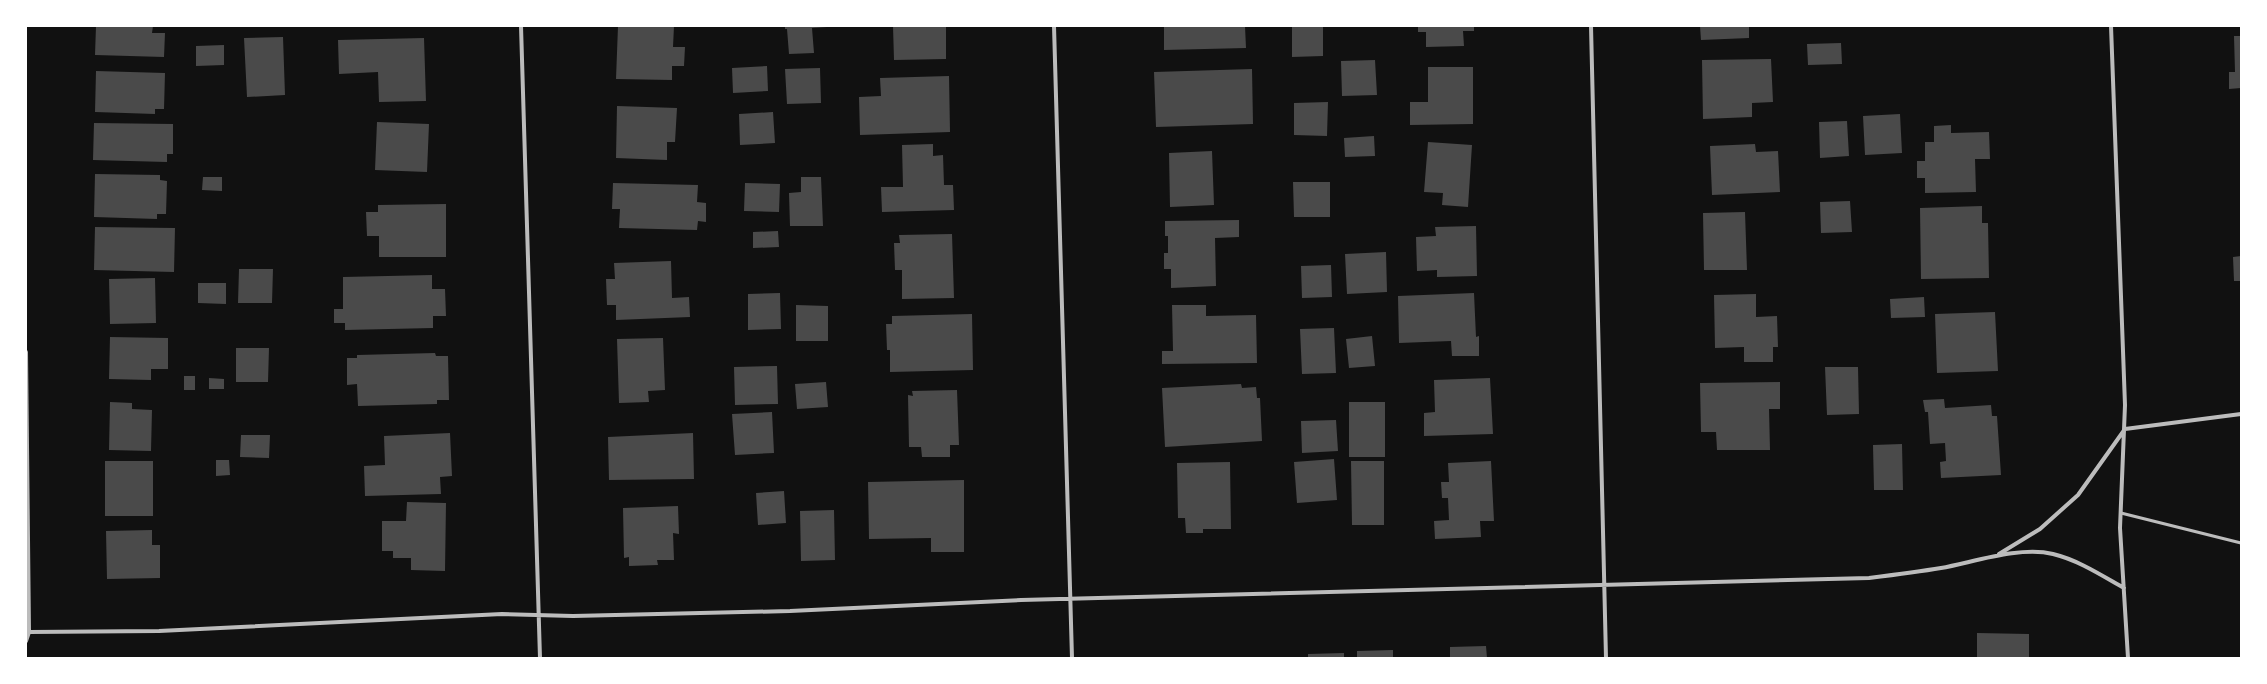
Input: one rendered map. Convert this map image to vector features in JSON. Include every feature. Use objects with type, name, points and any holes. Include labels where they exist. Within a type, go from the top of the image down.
[{"type":"street","points":[[521,26],[540,615],[540,658]]},
{"type":"street","points":[[1054,26],[1072,658]]},
{"type":"street","points":[[1591,26],[1606,658]]},
{"type":"street","points":[[2111,26],[2125,429],[2121,513],[2128,658]]},
{"type":"street","points":[[26,352],[29,632],[26,641]]},
{"type":"street","points":[[1996,556],[2040,530],[2078,495],[2125,429],[2241,414]]},
{"type":"street","points":[[29,632],[159,631],[502,614],[573,616],[790,611],[1021,600],[1070,600],[1604,584],[1869,578],[1942,568],[1996,556],[2052,553],[2078,562],[2124,588]]},
{"type":"lane","points":[[2121,513],[2241,543]]},
{"type":"building","points":[[96,26],[153,26],[152,33],[165,33],[164,57],[95,55]]},
{"type":"building","points":[[618,26],[674,26],[673,47],[685,47],[684,66],[672,66],[672,80],[616,79]]},
{"type":"building","points":[[785,26],[827,27],[812,28],[814,53],[789,54],[787,29],[785,29]]},
{"type":"building","points":[[893,26],[946,26],[946,59],[894,60]]},
{"type":"building","points":[[1164,26],[1245,26],[1246,48],[1164,50]]},
{"type":"building","points":[[1292,26],[1323,26],[1323,56],[1292,57]]},
{"type":"building","points":[[1418,26],[1474,26],[1474,31],[1463,31],[1464,46],[1426,47],[1426,32],[1418,32]]},
{"type":"building","points":[[1700,26],[1749,26],[1749,38],[1701,40]]},
{"type":"building","points":[[2234,36],[2241,36],[2241,88],[2229,89],[2229,72],[2235,72]]},
{"type":"building","points":[[283,37],[285,95],[247,97],[244,38]]},
{"type":"building","points":[[424,38],[426,101],[379,102],[378,72],[339,74],[338,40]]},
{"type":"building","points":[[1841,43],[1842,64],[1808,65],[1807,44]]},
{"type":"building","points":[[224,45],[224,65],[196,66],[196,46]]},
{"type":"building","points":[[1771,59],[1773,102],[1752,103],[1752,117],[1703,119],[1702,60]]},
{"type":"building","points":[[1375,60],[1377,95],[1342,96],[1341,61]]},
{"type":"building","points":[[767,66],[768,91],[733,93],[732,68]]},
{"type":"building","points":[[1428,67],[1473,67],[1473,124],[1410,125],[1410,102],[1428,102]]},
{"type":"building","points":[[820,68],[821,103],[787,104],[785,69]]},
{"type":"building","points":[[1252,69],[1253,124],[1156,127],[1154,72]]},
{"type":"building","points":[[96,71],[165,73],[164,109],[155,109],[155,114],[95,112]]},
{"type":"building","points":[[949,76],[950,132],[860,135],[859,97],[881,96],[880,78]]},
{"type":"building","points":[[1328,102],[1327,136],[1294,135],[1294,103]]},
{"type":"building","points":[[617,106],[677,108],[675,142],[667,142],[667,160],[616,158]]},
{"type":"building","points":[[773,112],[775,143],[740,145],[739,114]]},
{"type":"building","points":[[1900,114],[1902,153],[1865,155],[1863,116]]},
{"type":"building","points":[[1847,121],[1849,156],[1820,158],[1819,122]]},
{"type":"building","points":[[377,122],[429,124],[427,172],[375,170]]},
{"type":"building","points":[[94,123],[173,124],[173,154],[167,154],[167,162],[93,160]]},
{"type":"building","points":[[1951,125],[1951,133],[1989,132],[1990,159],[1975,159],[1976,192],[1925,193],[1925,178],[1917,178],[1917,161],[1925,161],[1925,142],[1934,142],[1934,126]]},
{"type":"building","points":[[1374,136],[1375,156],[1345,157],[1344,138]]},
{"type":"building","points":[[1428,142],[1472,145],[1468,207],[1442,205],[1443,193],[1424,192]]},
{"type":"building","points":[[933,144],[933,156],[943,155],[944,185],[953,185],[954,210],[882,212],[881,187],[903,187],[902,145]]},
{"type":"building","points":[[1755,144],[1756,152],[1778,151],[1780,192],[1712,195],[1710,146]]},
{"type":"building","points":[[1212,151],[1214,205],[1170,207],[1169,153]]},
{"type":"building","points":[[95,174],[160,175],[160,180],[167,181],[166,214],[157,214],[157,219],[94,217]]},
{"type":"building","points":[[203,177],[222,177],[222,191],[202,190]]},
{"type":"building","points":[[801,177],[821,177],[823,226],[790,226],[789,193],[801,192]]},
{"type":"building","points":[[1293,182],[1330,182],[1330,217],[1294,217]]},
{"type":"building","points":[[613,183],[698,185],[697,202],[706,203],[706,222],[698,221],[697,230],[619,228],[620,209],[612,209]]},
{"type":"building","points":[[745,183],[780,184],[779,212],[744,211]]},
{"type":"building","points":[[1850,201],[1852,232],[1821,233],[1820,202]]},
{"type":"building","points":[[446,204],[446,257],[379,257],[379,236],[367,236],[366,212],[378,212],[378,205]]},
{"type":"building","points":[[1982,206],[1982,223],[1988,223],[1989,278],[1921,279],[1920,208]]},
{"type":"building","points":[[1745,212],[1747,270],[1704,270],[1703,213]]},
{"type":"building","points":[[1239,220],[1239,237],[1215,238],[1216,286],[1171,288],[1171,269],[1164,269],[1164,253],[1168,253],[1168,236],[1165,236],[1165,221]]},
{"type":"building","points":[[1476,226],[1477,276],[1437,277],[1437,270],[1417,271],[1416,237],[1436,236],[1435,227]]},
{"type":"building","points":[[95,227],[175,228],[174,272],[94,270]]},
{"type":"building","points":[[778,231],[779,247],[753,248],[753,232]]},
{"type":"building","points":[[952,234],[954,298],[902,299],[902,270],[895,270],[894,243],[900,243],[899,235]]},
{"type":"building","points":[[1386,252],[1387,292],[1347,294],[1345,254]]},
{"type":"building","points":[[2241,256],[2241,281],[2234,281],[2233,257]]},
{"type":"building","points":[[671,261],[672,298],[689,297],[690,317],[616,320],[616,305],[607,305],[606,279],[615,279],[614,263]]},
{"type":"building","points":[[1331,265],[1332,297],[1302,298],[1301,266]]},
{"type":"building","points":[[239,269],[273,269],[272,303],[238,303]]},
{"type":"building","points":[[432,275],[432,289],[445,289],[446,316],[433,316],[433,328],[345,330],[345,323],[334,323],[334,309],[343,309],[343,277]]},
{"type":"building","points":[[155,278],[156,323],[110,324],[109,279]]},
{"type":"building","points":[[198,283],[226,283],[226,304],[198,303]]},
{"type":"building","points":[[780,293],[781,329],[748,330],[748,294]]},
{"type":"building","points":[[1474,293],[1476,337],[1479,336],[1479,356],[1452,356],[1451,341],[1399,343],[1398,296]]},
{"type":"building","points":[[1756,294],[1756,317],[1777,316],[1778,347],[1773,347],[1773,362],[1744,362],[1744,347],[1715,348],[1714,295]]},
{"type":"building","points":[[1924,297],[1925,317],[1891,318],[1890,299]]},
{"type":"building","points":[[796,305],[828,306],[828,341],[796,341]]},
{"type":"building","points":[[1172,305],[1206,305],[1206,316],[1256,315],[1257,363],[1162,364],[1162,351],[1173,351]]},
{"type":"building","points":[[1995,312],[1998,371],[1937,373],[1935,314]]},
{"type":"building","points":[[972,314],[973,370],[890,372],[890,350],[887,350],[886,324],[892,324],[892,316]]},
{"type":"building","points":[[1334,328],[1336,373],[1302,374],[1300,329]]},
{"type":"building","points":[[1372,336],[1375,366],[1349,368],[1346,339]]},
{"type":"building","points":[[110,337],[168,338],[168,369],[151,369],[151,380],[109,379]]},
{"type":"building","points":[[663,338],[665,390],[648,391],[649,402],[619,403],[617,339]]},
{"type":"building","points":[[236,348],[269,348],[268,382],[236,382]]},
{"type":"building","points":[[435,353],[436,356],[448,356],[449,400],[437,400],[437,404],[358,406],[357,384],[347,385],[347,358],[357,358],[357,355]]},
{"type":"building","points":[[777,366],[778,404],[735,405],[734,367]]},
{"type":"building","points":[[1825,367],[1858,367],[1859,414],[1827,415]]},
{"type":"building","points":[[184,376],[195,376],[195,390],[184,390]]},
{"type":"building","points":[[209,378],[224,379],[224,389],[209,389]]},
{"type":"building","points":[[1490,378],[1493,434],[1424,436],[1424,413],[1435,412],[1434,380]]},
{"type":"building","points":[[826,382],[828,407],[797,409],[795,384]]},
{"type":"building","points":[[1780,382],[1780,409],[1769,409],[1770,450],[1717,450],[1716,432],[1701,432],[1700,383]]},
{"type":"building","points":[[1241,384],[1242,388],[1256,387],[1257,398],[1260,398],[1262,441],[1165,447],[1162,388]]},
{"type":"building","points":[[957,390],[959,445],[950,445],[950,457],[922,457],[921,447],[909,447],[908,395],[913,396],[912,391]]},
{"type":"building","points":[[1944,399],[1945,408],[1991,405],[1992,416],[1997,416],[2001,475],[1941,478],[1940,462],[1946,461],[1945,443],[1930,444],[1928,412],[1925,412],[1923,400]]},
{"type":"building","points":[[110,402],[132,403],[132,409],[152,410],[151,451],[109,450]]},
{"type":"building","points":[[1349,402],[1385,402],[1385,457],[1349,457]]},
{"type":"building","points":[[772,412],[774,453],[735,455],[732,414]]},
{"type":"building","points":[[1336,420],[1338,451],[1302,453],[1301,421]]},
{"type":"building","points":[[450,433],[452,476],[440,477],[441,494],[365,496],[364,466],[385,465],[384,436]]},
{"type":"building","points":[[693,433],[694,479],[609,480],[608,437]]},
{"type":"building","points":[[241,435],[270,435],[269,458],[240,457]]},
{"type":"building","points":[[1902,444],[1903,490],[1874,490],[1873,445]]},
{"type":"building","points":[[1334,459],[1337,500],[1297,503],[1294,462]]},
{"type":"building","points":[[216,460],[229,460],[230,475],[216,476]]},
{"type":"building","points":[[105,461],[153,461],[153,516],[105,516]]},
{"type":"building","points":[[1351,461],[1384,461],[1384,525],[1352,525]]},
{"type":"building","points":[[1491,461],[1494,521],[1480,521],[1481,537],[1435,539],[1434,521],[1449,520],[1448,498],[1442,498],[1441,482],[1449,482],[1448,463]]},
{"type":"building","points":[[1230,462],[1231,529],[1203,529],[1203,533],[1186,533],[1185,518],[1178,518],[1177,463]]},
{"type":"building","points":[[964,480],[964,552],[931,552],[931,538],[869,539],[868,482]]},
{"type":"building","points":[[784,491],[786,523],[758,525],[756,493]]},
{"type":"building","points":[[407,502],[446,503],[445,571],[411,570],[411,558],[393,558],[393,551],[382,551],[382,521],[406,521]]},
{"type":"building","points":[[678,506],[679,534],[673,533],[674,560],[657,560],[658,565],[629,566],[629,557],[624,558],[623,508]]},
{"type":"building","points":[[834,510],[835,560],[801,561],[800,511]]},
{"type":"building","points":[[152,530],[152,545],[160,545],[160,578],[107,579],[106,531]]},
{"type":"building","points":[[1977,633],[2029,634],[2029,658],[1977,658]]},
{"type":"building","points":[[1486,646],[1487,658],[1450,658],[1450,647]]},
{"type":"building","points":[[1393,650],[1393,658],[1357,658],[1357,651]]},
{"type":"building","points":[[1344,653],[1344,658],[1308,658],[1308,654]]}]
